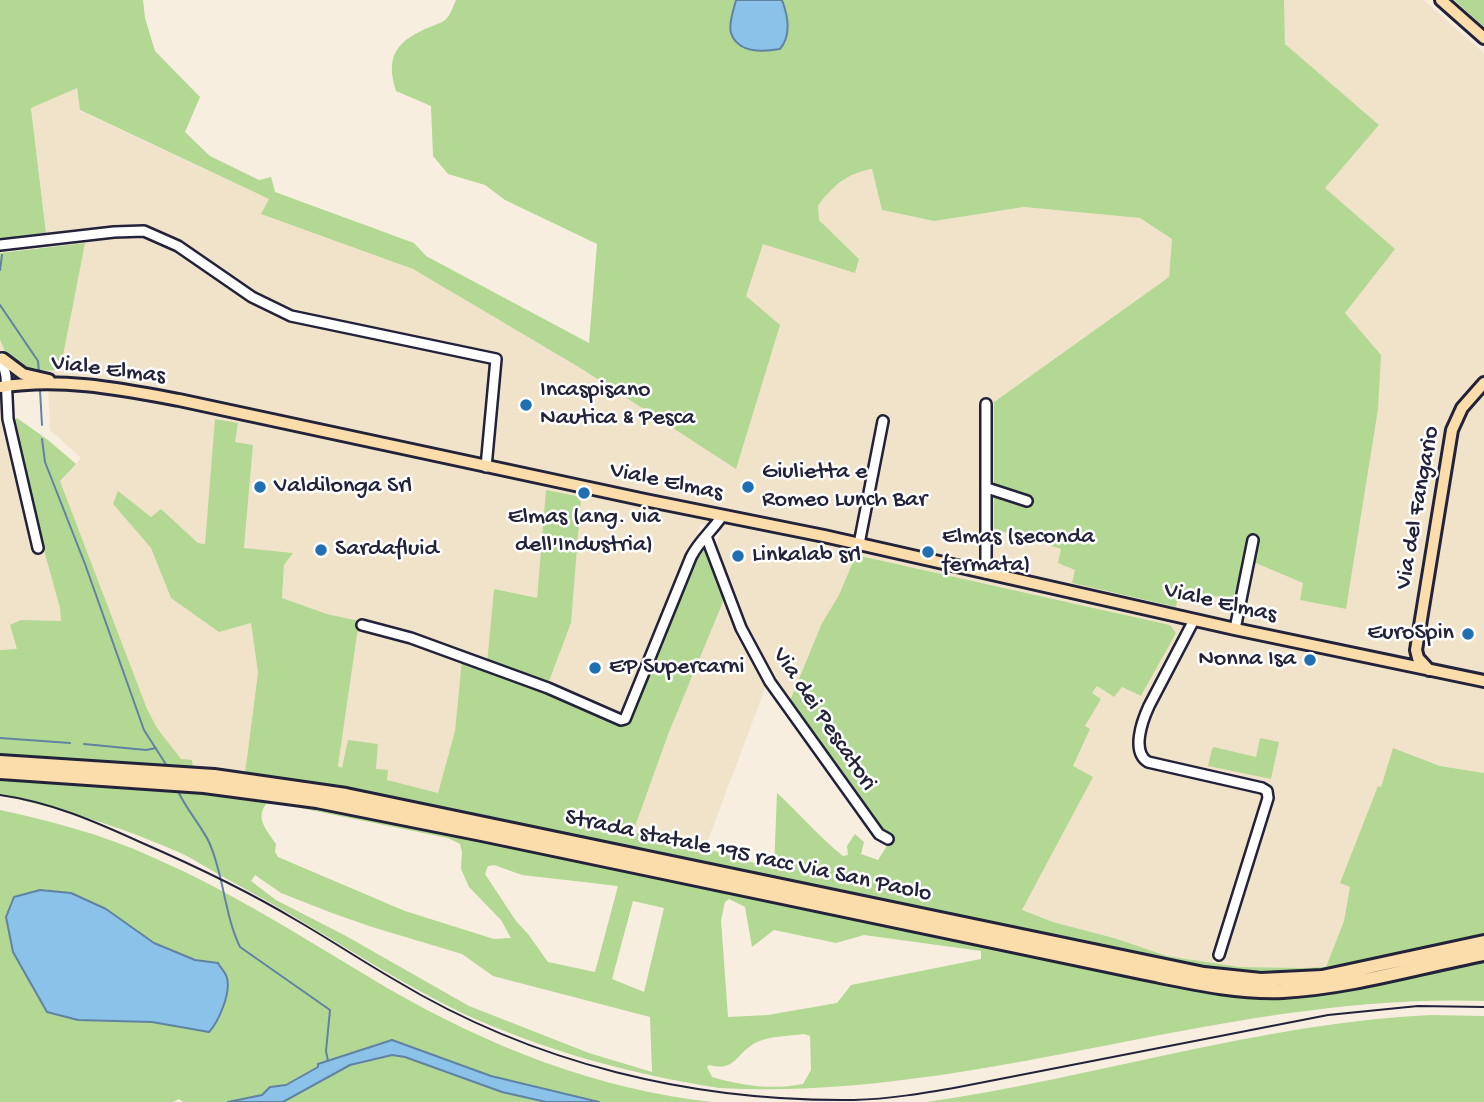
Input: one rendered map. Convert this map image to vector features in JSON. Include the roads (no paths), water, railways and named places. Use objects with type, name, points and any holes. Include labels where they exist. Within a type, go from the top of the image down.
[{"type":"highway","name":"Strada statale 195 racc Via San Paolo","points":[[0,762],[139,771],[257,787]]},
{"type":"highway","name":"Strada statale 195 racc Via San Paolo","points":[[0,772],[346,795],[473,820],[1091,957],[1204,974],[1305,984],[1368,980],[1484,954]]},
{"type":"highway","name":"Strada statale 195 racc Via San Paolo","points":[[1305,984],[1484,942]]},
{"type":"main road","points":[[1441,0],[1484,38]]},
{"type":"main road","points":[[1,358],[23,374],[62,383]]},
{"type":"main road","name":"Viale Elmas","points":[[2,384],[62,383],[165,398],[859,544],[1235,629],[1484,681]]},
{"type":"main road","name":"Via del Fangario","points":[[1416,650],[1452,430],[1462,408],[1484,383]]},
{"type":"main road","points":[[1396,664],[1412,656],[1416,650]]},
{"type":"main road","points":[[1416,650],[1418,659],[1432,671]]},
{"type":"street","points":[[0,246],[114,232],[144,231],[178,246],[252,297],[291,316],[496,359],[486,467]]},
{"type":"street","points":[[1,358],[8,419],[38,548]]},
{"type":"street","points":[[986,404],[986,573]]},
{"type":"street","points":[[859,544],[883,421]]},
{"type":"street","points":[[987,488],[1027,501]]},
{"type":"street","points":[[362,625],[411,638],[548,688],[621,720],[625,719],[698,542],[722,516]]},
{"type":"street","name":"Via dei Pescatori","points":[[706,536],[741,628],[770,682],[879,834],[888,839]]},
{"type":"street","points":[[1235,629],[1253,540]]},
{"type":"street","points":[[1194,620],[1149,706],[1139,748],[1143,759],[1148,762],[1267,791],[1268,798],[1219,955]]},
{"type":"water","points":[[736,0],[782,0],[788,25],[784,44],[780,49],[752,50],[734,40],[730,25]]},
{"type":"water","points":[[40,890],[71,893],[106,909],[154,943],[195,960],[218,963],[228,984],[226,999],[209,1032],[152,1022],[78,1020],[47,1012],[13,952],[6,917],[14,897]]},
{"type":"water","points":[[392,1040],[491,1076],[599,1102],[546,1102],[502,1092],[405,1057],[392,1055],[350,1065],[283,1102],[228,1102],[262,1095],[270,1087],[286,1085],[318,1067],[318,1064]]},
{"type":"waterway","points":[[0,270],[2,255]]},
{"type":"waterway","points":[[0,305],[38,361],[39,373]]},
{"type":"waterway","points":[[40,390],[42,425]]},
{"type":"waterway","points":[[42,439],[45,462],[85,564],[144,730],[167,766]]},
{"type":"waterway","points":[[0,738],[70,743]]},
{"type":"waterway","points":[[84,744],[146,750],[156,748]]},
{"type":"waterway","points":[[178,791],[209,842],[240,947],[330,1010],[326,1051],[328,1061]]},
{"type":"railway","points":[[0,795],[72,813],[239,888],[448,1009],[503,1034],[616,1072],[734,1094],[794,1099],[854,1100],[894,1097],[959,1087],[1328,1015],[1418,1006],[1484,1007]]},
{"type":"place","name":"Incaspisano Nautica & Pesca","points":[[526,405]]},
{"type":"place","name":"Valdilonga Srl","points":[[260,487]]},
{"type":"place","name":"Giulietta e Romeo Lunch Bar","points":[[748,487]]},
{"type":"place","name":"Elmas (ang. via dell'Industria)","points":[[584,493]]},
{"type":"place","name":"Sardafluid","points":[[321,550]]},
{"type":"place","name":"Elmas (seconda fermata)","points":[[928,552]]},
{"type":"place","name":"Linkalab srl","points":[[738,556]]},
{"type":"place","name":"EuroSpin","points":[[1468,634]]},
{"type":"place","name":"Nonna Isa","points":[[1310,660]]},
{"type":"place","name":"EP Supercarni","points":[[595,668]]}]
